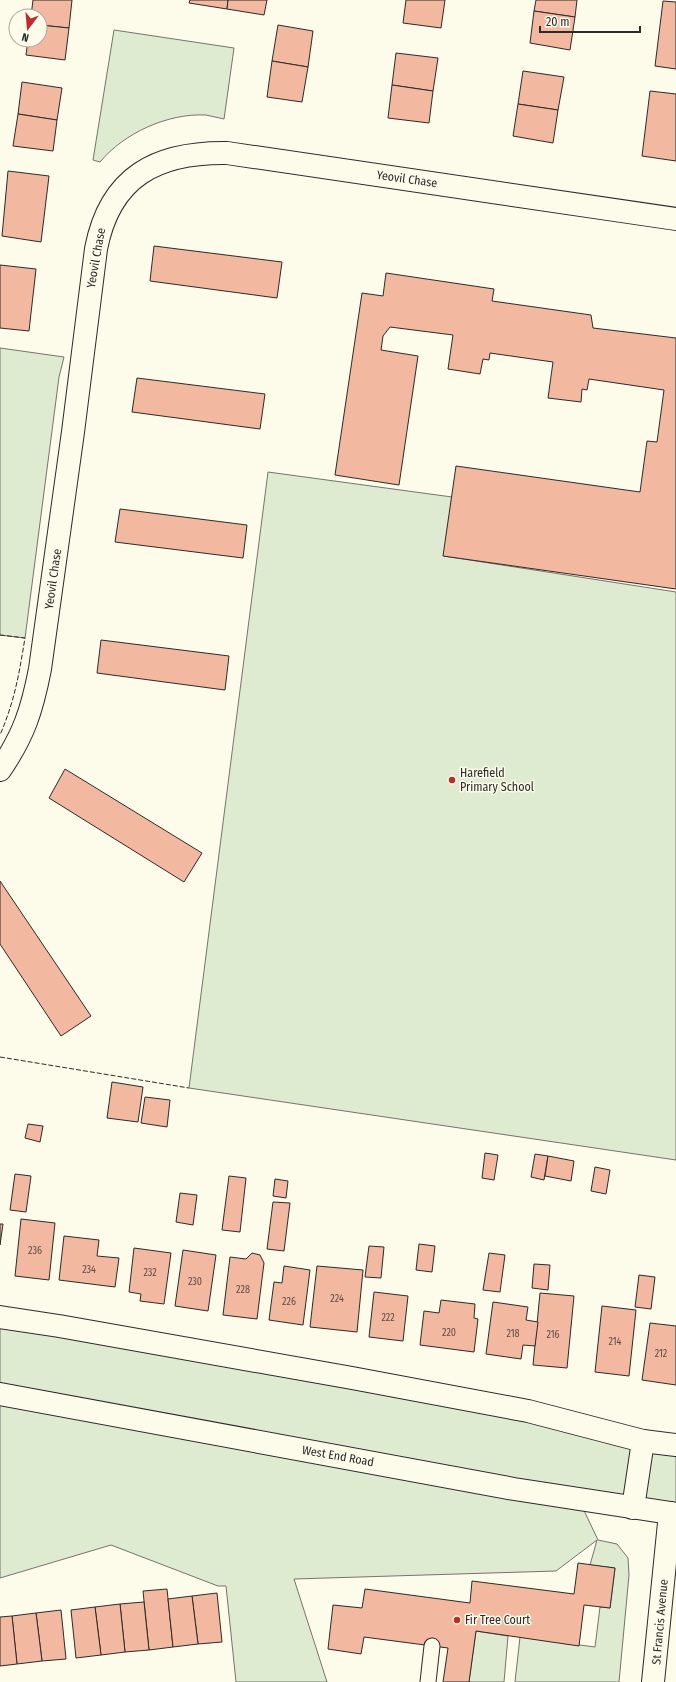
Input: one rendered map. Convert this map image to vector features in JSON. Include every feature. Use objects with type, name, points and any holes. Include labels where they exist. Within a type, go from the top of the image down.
[{"type":"street","name":"Yeovil Chase","points":[[0,770],[14,749],[26,723],[33,701],[43,647],[73,432],[96,248],[106,213],[115,198],[128,183],[142,172],[174,158],[193,154],[227,153],[676,219]]},
{"type":"street","points":[[0,1316],[352,1378],[520,1410],[643,1441],[676,1445]]},
{"type":"street","name":"West End Road","points":[[0,1394],[514,1489],[673,1514]]},
{"type":"street","points":[[633,1508],[643,1441]]},
{"type":"street","name":"St Francis Avenue","points":[[653,1682],[673,1514]]},
{"type":"lane","points":[[428,1682],[432,1646]]},
{"type":"green space","points":[[114,30],[234,48],[224,119],[206,115],[192,115],[162,121],[121,142],[100,162],[93,160]]},
{"type":"green space","points":[[0,348],[64,357],[59,377],[25,638],[0,635]]},
{"type":"green space","name":"Harefield Primary School","points":[[268,472],[452,497],[444,556],[676,592],[676,1160],[189,1088]]},
{"type":"green space","points":[[0,1317],[676,1445],[676,1514],[579,1500],[598,1540],[617,1544],[628,1558],[629,1575],[619,1682],[515,1682],[520,1637],[595,1647],[600,1607],[610,1608],[615,1568],[590,1565],[597,1540],[556,1571],[294,1579],[327,1682],[236,1682],[226,1586],[218,1586],[111,1545],[0,1578]]},
{"type":"green space","points":[[476,1631],[508,1636],[504,1682],[469,1682]]},
{"type":"building","points":[[33,0],[72,0],[69,28],[48,26],[48,8],[32,8]]},
{"type":"building","points":[[190,0],[228,0],[227,9],[189,3]]},
{"type":"building","points":[[228,0],[267,0],[264,15],[227,9]]},
{"type":"building","points":[[406,0],[445,0],[441,28],[403,23]]},
{"type":"building","points":[[536,0],[577,0],[575,17],[534,11]]},
{"type":"building","points":[[663,1],[676,2],[676,69],[655,66]]},
{"type":"building","points":[[534,11],[575,17],[570,50],[530,43]]},
{"type":"building","points":[[278,25],[313,31],[308,67],[272,61]]},
{"type":"building","points":[[48,26],[69,28],[65,60],[26,55],[27,48],[48,48]]},
{"type":"building","points":[[396,53],[438,58],[433,91],[392,85]]},
{"type":"building","points":[[272,61],[308,67],[302,102],[267,97]]},
{"type":"building","points":[[523,71],[564,77],[558,110],[518,104]]},
{"type":"building","points":[[22,82],[62,88],[57,120],[18,114]]},
{"type":"building","points":[[392,85],[433,91],[429,123],[388,118]]},
{"type":"building","points":[[650,91],[676,94],[676,161],[642,156]]},
{"type":"building","points":[[518,104],[558,110],[553,143],[513,136]]},
{"type":"building","points":[[18,114],[57,120],[53,151],[13,146]]},
{"type":"building","points":[[8,171],[49,176],[41,242],[2,236]]},
{"type":"building","points":[[154,246],[282,262],[277,298],[150,281]]},
{"type":"building","points":[[0,265],[36,269],[29,331],[0,328]]},
{"type":"building","points":[[386,273],[494,289],[492,301],[591,315],[593,328],[676,338],[676,589],[443,556],[456,466],[640,492],[647,441],[657,442],[664,390],[589,379],[587,390],[582,389],[581,402],[548,398],[553,362],[490,353],[489,360],[483,359],[480,374],[448,369],[453,335],[390,327],[383,336],[381,350],[418,356],[399,485],[335,475],[362,293],[383,296]]},
{"type":"building","points":[[137,378],[265,394],[260,429],[132,412]]},
{"type":"building","points":[[120,509],[247,525],[243,558],[115,542]]},
{"type":"building","points":[[101,640],[229,656],[225,690],[97,673]]},
{"type":"building","points":[[65,769],[202,853],[184,882],[49,798]]},
{"type":"building","points":[[0,881],[91,1016],[61,1036],[0,944]]},
{"type":"building","points":[[112,1082],[143,1087],[138,1122],[107,1118]]},
{"type":"building","points":[[145,1097],[170,1100],[167,1127],[141,1123]]},
{"type":"building","points":[[28,1124],[43,1126],[40,1142],[25,1138]]},
{"type":"building","points":[[485,1153],[498,1155],[494,1180],[482,1178]]},
{"type":"building","points":[[535,1154],[548,1156],[544,1180],[531,1177]]},
{"type":"building","points":[[548,1156],[574,1161],[571,1181],[545,1176]]},
{"type":"building","points":[[595,1167],[610,1170],[606,1194],[591,1191]]},
{"type":"building","points":[[15,1174],[31,1176],[26,1212],[10,1210]]},
{"type":"building","points":[[229,1176],[246,1178],[240,1232],[222,1230]]},
{"type":"building","points":[[275,1179],[288,1181],[286,1198],[273,1196]]},
{"type":"building","points":[[180,1193],[197,1195],[193,1225],[176,1222]]},
{"type":"building","points":[[273,1202],[290,1203],[284,1251],[267,1249]]},
{"type":"building","points":[[21,1219],[55,1223],[49,1280],[15,1276]]},
{"type":"building","points":[[0,1224],[3,1224],[0,1245]]},
{"type":"building","points":[[64,1236],[99,1240],[97,1256],[119,1258],[115,1287],[59,1280]]},
{"type":"building","points":[[419,1244],[435,1246],[432,1272],[416,1270]]},
{"type":"building","points":[[369,1246],[384,1247],[381,1278],[365,1277]]},
{"type":"building","points":[[134,1248],[171,1253],[164,1304],[140,1301],[141,1294],[129,1292]]},
{"type":"building","points":[[183,1250],[216,1255],[208,1311],[175,1306]]},
{"type":"building","points":[[252,1253],[260,1255],[264,1263],[257,1319],[223,1315],[230,1257],[246,1259]]},
{"type":"building","points":[[489,1253],[505,1255],[500,1292],[483,1290]]},
{"type":"building","points":[[534,1264],[550,1265],[548,1290],[532,1288]]},
{"type":"building","points":[[284,1266],[310,1270],[303,1325],[269,1320],[274,1282],[282,1283]]},
{"type":"building","points":[[317,1266],[363,1270],[357,1332],[310,1327]]},
{"type":"building","points":[[639,1275],[655,1277],[651,1309],[635,1307]]},
{"type":"building","points":[[374,1292],[408,1296],[403,1341],[369,1337]]},
{"type":"building","points":[[540,1293],[574,1296],[567,1368],[533,1365]]},
{"type":"building","points":[[441,1300],[475,1304],[474,1318],[478,1319],[474,1352],[420,1345],[424,1311],[439,1313]]},
{"type":"building","points":[[493,1302],[528,1307],[526,1320],[538,1322],[535,1346],[523,1345],[521,1359],[486,1354]]},
{"type":"building","points":[[602,1306],[636,1310],[629,1376],[595,1372]]},
{"type":"building","points":[[650,1323],[676,1326],[676,1385],[642,1380]]},
{"type":"building","name":"Fir Tree Court","points":[[578,1563],[615,1568],[610,1608],[584,1605],[579,1646],[476,1631],[469,1682],[443,1682],[448,1648],[364,1637],[361,1654],[328,1649],[333,1605],[362,1608],[365,1589],[470,1603],[472,1581],[574,1594]]},
{"type":"building","points":[[167,1589],[173,1647],[149,1650],[143,1591]]},
{"type":"building","points":[[217,1593],[222,1642],[198,1644],[192,1596]]},
{"type":"building","points":[[192,1596],[198,1644],[173,1647],[168,1599]]},
{"type":"building","points":[[144,1602],[149,1650],[125,1652],[120,1604]]},
{"type":"building","points":[[120,1604],[125,1652],[101,1655],[95,1607]]},
{"type":"building","points":[[95,1607],[101,1655],[76,1658],[71,1610]]},
{"type":"building","points":[[61,1610],[66,1659],[42,1661],[36,1613]]},
{"type":"building","points":[[36,1613],[42,1661],[17,1664],[12,1616]]},
{"type":"building","points":[[12,1616],[17,1664],[0,1666],[0,1617]]},
{"type":"fence","points":[[0,635],[25,638],[13,698],[0,735]]},
{"type":"fence","points":[[0,1057],[189,1088]]},
{"type":"place","name":"Harefield Primary School","points":[[452,780]]},
{"type":"place","name":"Fir Tree Court","points":[[457,1620]]}]
